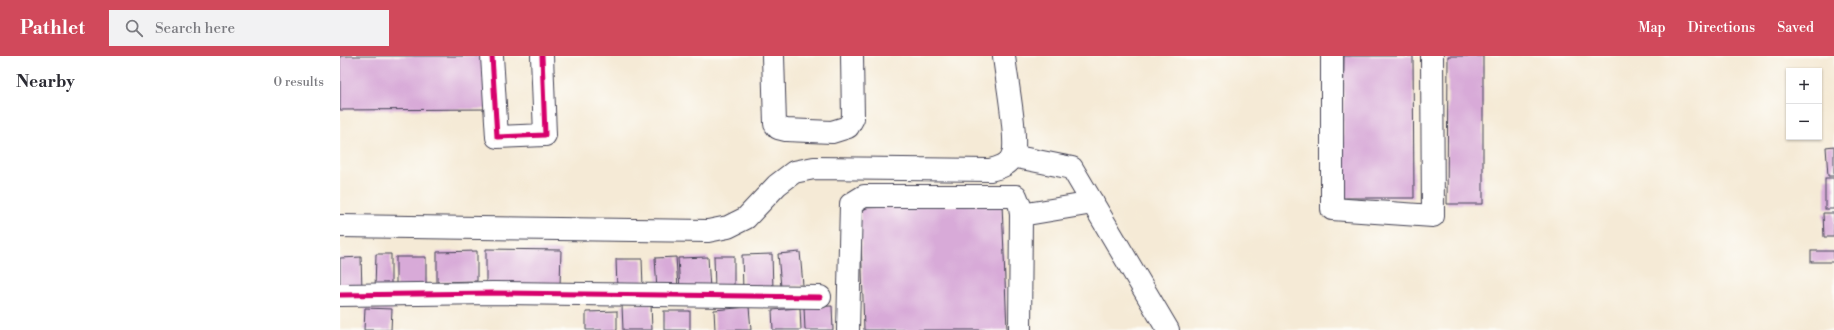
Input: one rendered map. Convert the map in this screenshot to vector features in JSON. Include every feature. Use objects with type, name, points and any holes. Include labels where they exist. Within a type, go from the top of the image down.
[{"type":"street","points":[[492,56],[497,137],[545,135],[542,56]]},
{"type":"street","points":[[773,56],[775,124],[778,128],[786,130],[832,132],[848,127],[853,118],[852,56]]},
{"type":"street","points":[[1332,56],[1332,209],[1433,216],[1432,56]]},
{"type":"street","points":[[340,226],[708,231],[728,227],[746,218],[777,185],[794,172],[814,168],[990,170],[1004,166],[1012,156],[1014,138],[1010,58]]},
{"type":"street","points":[[1012,156],[1072,168],[1168,330]]},
{"type":"street","points":[[848,330],[851,204],[864,196],[1016,196],[1020,206],[1021,215],[1020,330]]},
{"type":"street","points":[[1021,215],[1093,203]]},
{"type":"street","points":[[340,296],[494,293],[820,297]]},
{"type":"building","points":[[340,56],[485,56],[488,109],[340,110]]},
{"type":"building","points":[[1344,56],[1413,56],[1414,198],[1342,198]]},
{"type":"building","points":[[1448,56],[1483,56],[1483,204],[1447,204]]},
{"type":"building","points":[[1834,146],[1834,176],[1828,176],[1826,147]]},
{"type":"building","points":[[1825,178],[1834,178],[1834,209],[1825,209]]},
{"type":"building","points":[[1002,204],[1007,330],[864,330],[860,208]]},
{"type":"building","points":[[1823,213],[1834,213],[1834,237],[1824,237]]},
{"type":"building","points":[[486,249],[561,250],[560,285],[486,285]]},
{"type":"building","points":[[477,251],[477,281],[437,282],[437,252]]},
{"type":"building","points":[[1811,251],[1834,251],[1834,262],[1811,262]]},
{"type":"building","points":[[800,252],[803,285],[781,287],[778,254]]},
{"type":"building","points":[[376,254],[391,254],[391,289],[375,289]]},
{"type":"building","points":[[772,254],[773,290],[743,291],[742,255]]},
{"type":"building","points":[[714,256],[734,256],[734,288],[715,289]]},
{"type":"building","points":[[361,257],[362,290],[340,291],[340,258]]},
{"type":"building","points":[[396,257],[426,257],[426,289],[396,290]]},
{"type":"building","points":[[676,257],[678,289],[657,290],[655,258]]},
{"type":"building","points":[[708,257],[710,289],[680,290],[678,258]]},
{"type":"building","points":[[616,259],[642,259],[643,288],[617,289]]},
{"type":"building","points":[[651,304],[652,330],[623,330],[622,305]]},
{"type":"building","points":[[832,306],[833,330],[805,330],[804,307]]},
{"type":"building","points":[[749,307],[751,330],[715,330],[714,310]]},
{"type":"building","points":[[365,308],[392,309],[391,330],[364,330]]},
{"type":"building","points":[[800,308],[801,330],[773,330],[772,310]]},
{"type":"building","points":[[617,311],[617,330],[586,330],[586,312]]},
{"type":"building","points":[[664,311],[690,311],[690,330],[664,330]]},
{"type":"cycle path","points":[[492,56],[497,137],[545,135],[542,56]]},
{"type":"cycle path","points":[[340,295],[494,293],[820,297]]}]
